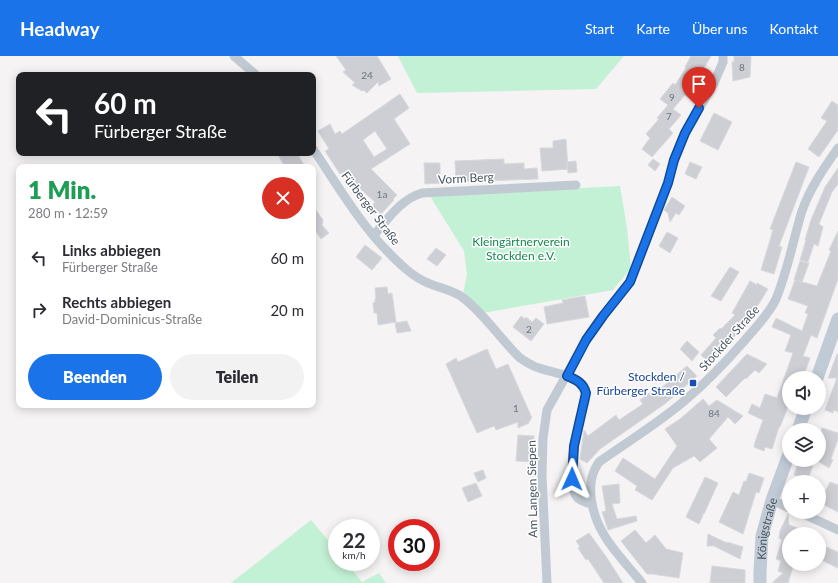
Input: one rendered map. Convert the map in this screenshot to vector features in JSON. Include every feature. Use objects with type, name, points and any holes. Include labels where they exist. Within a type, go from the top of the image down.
[{"type":"main road","points":[[819,371],[838,319]]},
{"type":"main road","name":"Königstraße","points":[[760,583],[762,536],[772,500],[784,467]]},
{"type":"street","points":[[234,56],[253,72]]},
{"type":"street","name":"Am Langen Siepen","points":[[547,583],[542,475],[543,438],[547,410],[586,340],[630,282],[668,183],[674,160],[685,133],[714,83],[723,62],[723,56]]},
{"type":"street","name":"Stockder Straße","points":[[642,583],[605,538],[598,524],[592,504],[590,485],[592,476],[599,462],[669,413],[698,390],[737,349],[770,309],[776,299],[802,211],[810,192],[818,177],[838,148]]},
{"type":"street","name":"Fürberger Straße","points":[[316,153],[353,208],[374,235],[389,253],[409,272],[429,284],[461,296],[476,310],[520,358],[529,364],[567,376],[584,385],[586,393],[574,446],[572,479],[576,495],[579,499],[592,504]]},
{"type":"street","name":"Vorm Berg","points":[[374,235],[404,202],[413,196],[422,193],[576,185]]},
{"type":"street","points":[[772,500],[782,505]]},
{"type":"street","points":[[814,519],[838,530]]},
{"type":"green space","points":[[398,56],[624,56],[596,89],[417,93]]},
{"type":"green space","name":"Kleingärtnerverein Stockden e.V.","points":[[620,186],[627,228],[631,268],[613,290],[483,313],[463,294],[467,274],[464,251],[430,196]]},
{"type":"green space","points":[[311,520],[328,540],[328,571],[353,571],[362,582],[379,573],[386,583],[231,583]]},
{"type":"building","points":[[336,56],[377,56],[391,79],[379,86],[378,82],[367,93],[363,90],[362,91],[352,85],[355,83],[343,72],[346,70]]},
{"type":"building","points":[[691,56],[711,56],[697,80],[700,81],[697,86],[701,90],[692,100],[685,95],[673,109],[681,115],[669,129],[673,133],[652,157],[642,149],[650,138],[646,134],[659,119],[657,118],[668,105],[660,99],[673,83],[675,85],[686,68],[685,67]]},
{"type":"building","points":[[734,56],[751,56],[750,77],[733,81],[732,62],[734,62]]},
{"type":"building","points":[[400,94],[409,108],[394,119],[410,144],[371,169],[397,195],[381,214],[372,206],[375,202],[357,186],[355,187],[344,172],[340,174],[325,151],[329,149],[318,131],[330,124],[335,134],[340,131],[342,134]],"holes":[[[375,131],[387,149],[374,157],[363,140]]]},
{"type":"building","points":[[832,101],[838,105],[838,130],[819,157],[808,149],[827,121],[821,118]]},
{"type":"building","points":[[714,113],[732,122],[718,150],[700,141]]},
{"type":"building","points":[[566,139],[568,169],[542,171],[540,148],[553,148],[553,141]]},
{"type":"building","points":[[279,156],[299,156],[303,164],[283,164]]},
{"type":"building","points":[[504,159],[504,164],[524,163],[524,169],[537,168],[538,179],[456,182],[455,161]]},
{"type":"building","points":[[653,159],[660,164],[655,171],[648,165]]},
{"type":"building","points":[[576,161],[577,172],[568,173],[567,162]]},
{"type":"building","points":[[690,162],[702,167],[696,179],[685,174]]},
{"type":"building","points":[[796,162],[809,167],[779,246],[782,247],[774,274],[761,270],[773,230],[770,229]]},
{"type":"building","points":[[424,163],[440,163],[440,183],[425,184]]},
{"type":"building","points":[[838,168],[838,184],[832,192],[819,224],[823,227],[818,246],[814,244],[808,262],[800,260],[811,220],[825,187]]},
{"type":"building","points":[[672,197],[685,206],[679,215],[676,213],[670,222],[668,213],[664,210]]},
{"type":"building","points":[[316,210],[323,220],[322,225],[329,233],[321,239],[316,232]]},
{"type":"building","points":[[838,231],[838,279],[817,338],[811,335],[803,356],[810,358],[805,371],[787,371],[793,353],[785,351],[791,335],[772,327],[776,318],[802,331],[808,314],[805,313],[808,306],[788,299],[795,280],[817,286],[831,251],[829,250]]},
{"type":"building","points":[[667,232],[678,238],[670,253],[659,246]]},
{"type":"building","points":[[365,245],[382,258],[372,270],[356,257]]},
{"type":"building","points":[[436,248],[446,255],[437,266],[427,259]]},
{"type":"building","points":[[800,261],[809,263],[802,282],[794,280]]},
{"type":"building","points":[[730,267],[739,272],[721,301],[711,296]]},
{"type":"building","points":[[750,281],[768,289],[747,323],[710,363],[701,355],[716,338],[713,335],[735,315],[732,313]]},
{"type":"building","points":[[387,287],[388,294],[392,293],[396,322],[378,325],[377,313],[374,313],[373,303],[375,302],[376,298],[375,288]]},
{"type":"building","points":[[585,296],[589,317],[547,324],[544,307],[563,303],[562,300]]},
{"type":"building","points":[[521,316],[525,319],[526,317],[532,322],[536,318],[544,324],[531,341],[513,327]]},
{"type":"building","points":[[407,321],[411,331],[397,333],[395,323]]},
{"type":"building","points":[[687,341],[699,352],[692,361],[680,349]]},
{"type":"building","points":[[487,349],[496,369],[508,364],[532,418],[530,419],[531,420],[529,423],[518,428],[518,422],[496,430],[494,426],[477,433],[446,364],[456,358],[458,362]]},
{"type":"building","points":[[747,354],[767,364],[759,373],[755,370],[746,379],[745,378],[726,397],[716,387]]},
{"type":"building","points":[[837,354],[838,412],[834,410],[833,413],[826,410],[837,378],[828,378]]},
{"type":"building","points":[[687,366],[697,376],[666,403],[600,449],[587,463],[580,459],[584,430],[588,436],[616,415],[619,420],[643,404],[640,400],[651,392],[653,395]]},
{"type":"building","points":[[782,384],[782,415],[785,415],[772,449],[765,447],[764,451],[754,447],[763,420],[748,413],[752,404],[760,408],[765,394],[777,398]]},
{"type":"building","points":[[703,399],[709,406],[717,400],[743,416],[735,424],[728,417],[709,439],[717,448],[700,462],[694,456],[673,468],[652,500],[635,490],[637,486],[615,471],[623,458],[655,479],[677,446],[665,429],[680,419]]},
{"type":"building","points":[[826,429],[838,433],[838,439],[831,459],[833,460],[829,468],[826,466]]},
{"type":"building","points":[[518,435],[534,436],[533,462],[516,461]]},
{"type":"building","points":[[797,467],[812,467],[809,475],[794,475]]},
{"type":"building","points":[[483,470],[486,478],[478,482],[474,473]]},
{"type":"building","points":[[749,473],[764,478],[759,493],[756,492],[743,534],[719,522],[733,492],[739,495],[744,481],[746,482]]},
{"type":"building","points":[[705,477],[718,483],[704,514],[702,513],[703,515],[699,524],[686,517]]},
{"type":"building","points":[[830,482],[838,485],[838,512],[826,506],[826,490]]},
{"type":"building","points":[[476,483],[482,496],[468,502],[462,488]]},
{"type":"building","points":[[619,484],[620,503],[612,504],[617,519],[636,516],[637,521],[608,530],[602,512],[606,511],[602,486]]},
{"type":"building","points":[[786,519],[788,519],[789,525],[795,527],[782,527],[782,540],[779,538],[780,531]]},
{"type":"building","points":[[635,530],[646,543],[655,535],[666,549],[683,553],[679,578],[647,574],[621,541]]},
{"type":"building","points":[[589,533],[623,583],[604,583],[588,559],[586,560],[578,548],[580,547],[576,541]]},
{"type":"building","points":[[708,534],[727,543],[743,547],[740,559],[714,546],[707,546]]},
{"type":"building","points":[[782,540],[782,571],[792,571],[788,583],[772,583],[783,573],[778,571],[781,561],[776,559]]},
{"type":"building","points":[[826,547],[838,552],[838,568],[826,562]]},
{"type":"building","points":[[712,566],[745,570],[745,583],[710,583]]},
{"type":"place","name":"Stockden / Fürberger Straße","points":[[693,383]]},
{"type":"route","points":[[572,479],[574,446],[578,422],[586,393],[584,385],[567,376],[586,340],[630,282],[668,183],[674,160],[685,133],[699,108]]}]
